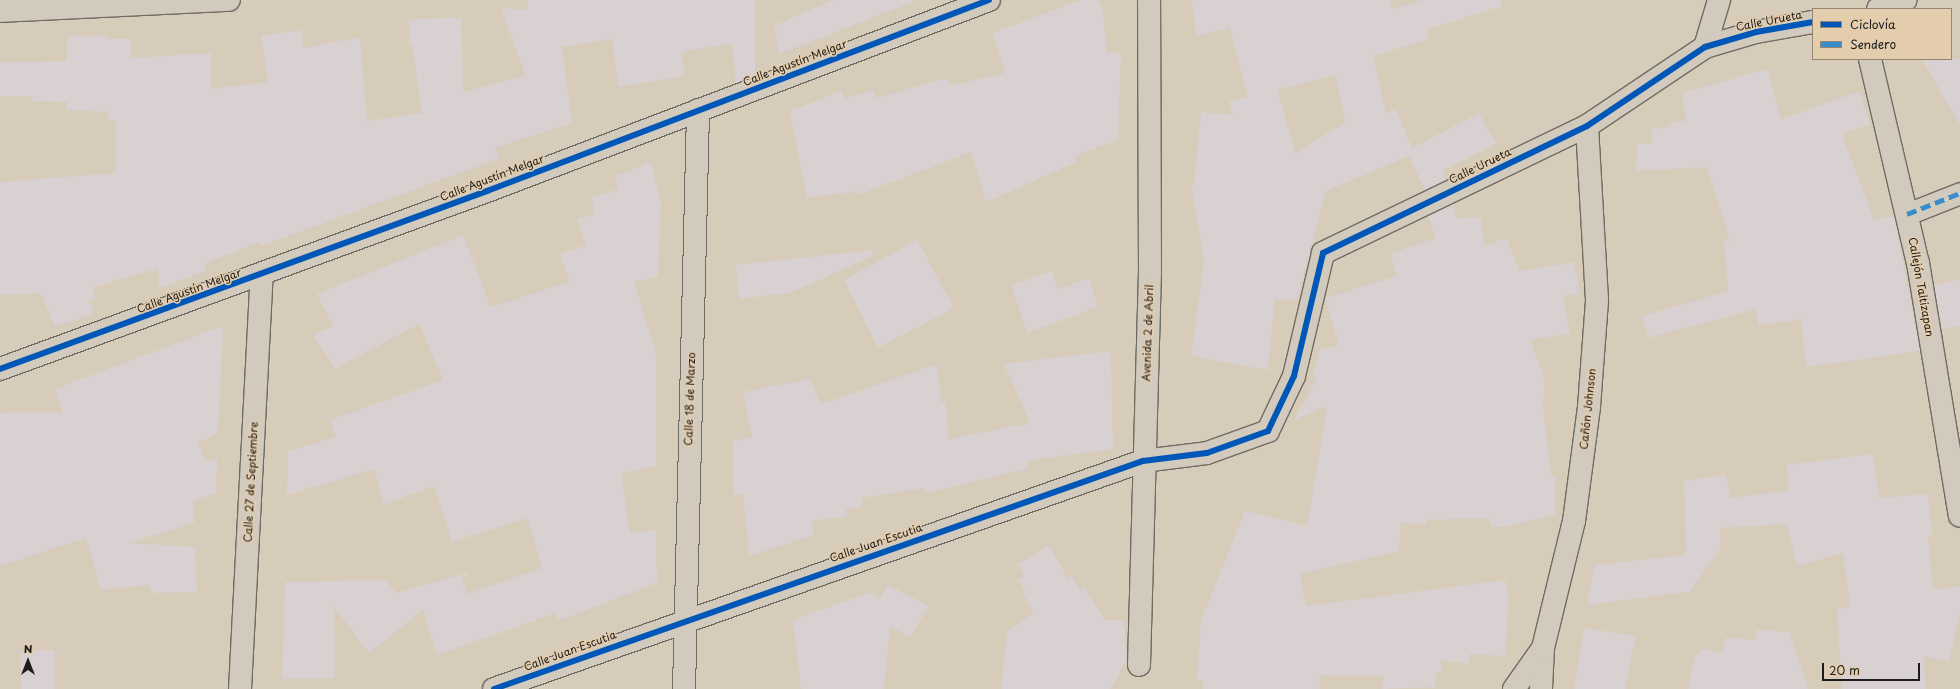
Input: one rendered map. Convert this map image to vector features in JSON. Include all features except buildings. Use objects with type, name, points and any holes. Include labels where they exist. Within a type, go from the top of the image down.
[{"type":"street","points":[[0,11],[229,0]]},
{"type":"street","name":"Calle Agustín Melgar","points":[[0,369],[262,275],[989,0]]},
{"type":"street","name":"Avenida 2 de Abril","points":[[1139,665],[1143,461],[1150,270],[1149,0]]},
{"type":"street","points":[[1705,47],[1719,0]]},
{"type":"street","points":[[1881,8],[1906,0]]},
{"type":"street","name":"Calle Urueta","points":[[1268,431],[1294,376],[1323,254],[1587,126],[1705,47],[1756,32],[1812,22]]},
{"type":"street","name":"Callejón Taltizapan","points":[[1870,60],[1907,214],[1960,516]]},
{"type":"street","name":"Calle 18 de Marzo","points":[[684,689],[683,621],[698,110]]},
{"type":"street","name":"Cañón Johnson","points":[[1541,689],[1543,648],[1574,521],[1589,407],[1597,300],[1587,126]]},
{"type":"street","points":[[1907,214],[1960,193]]},
{"type":"street","name":"Calle 27 de Septiembre","points":[[240,689],[262,275]]},
{"type":"street","name":"Calle Juan Escutia","points":[[494,689],[683,621],[1143,461],[1207,453],[1268,431]]},
{"type":"street","points":[[1514,689],[1543,648]]},
{"type":"marked path","points":[[1907,214],[1960,193]]},
{"type":"cycle path","points":[[0,369],[487,191],[989,0]]},
{"type":"cycle path","points":[[494,689],[1143,461],[1207,453],[1268,431],[1294,376],[1323,253],[1587,126],[1705,47],[1756,32],[1812,22]]}]
